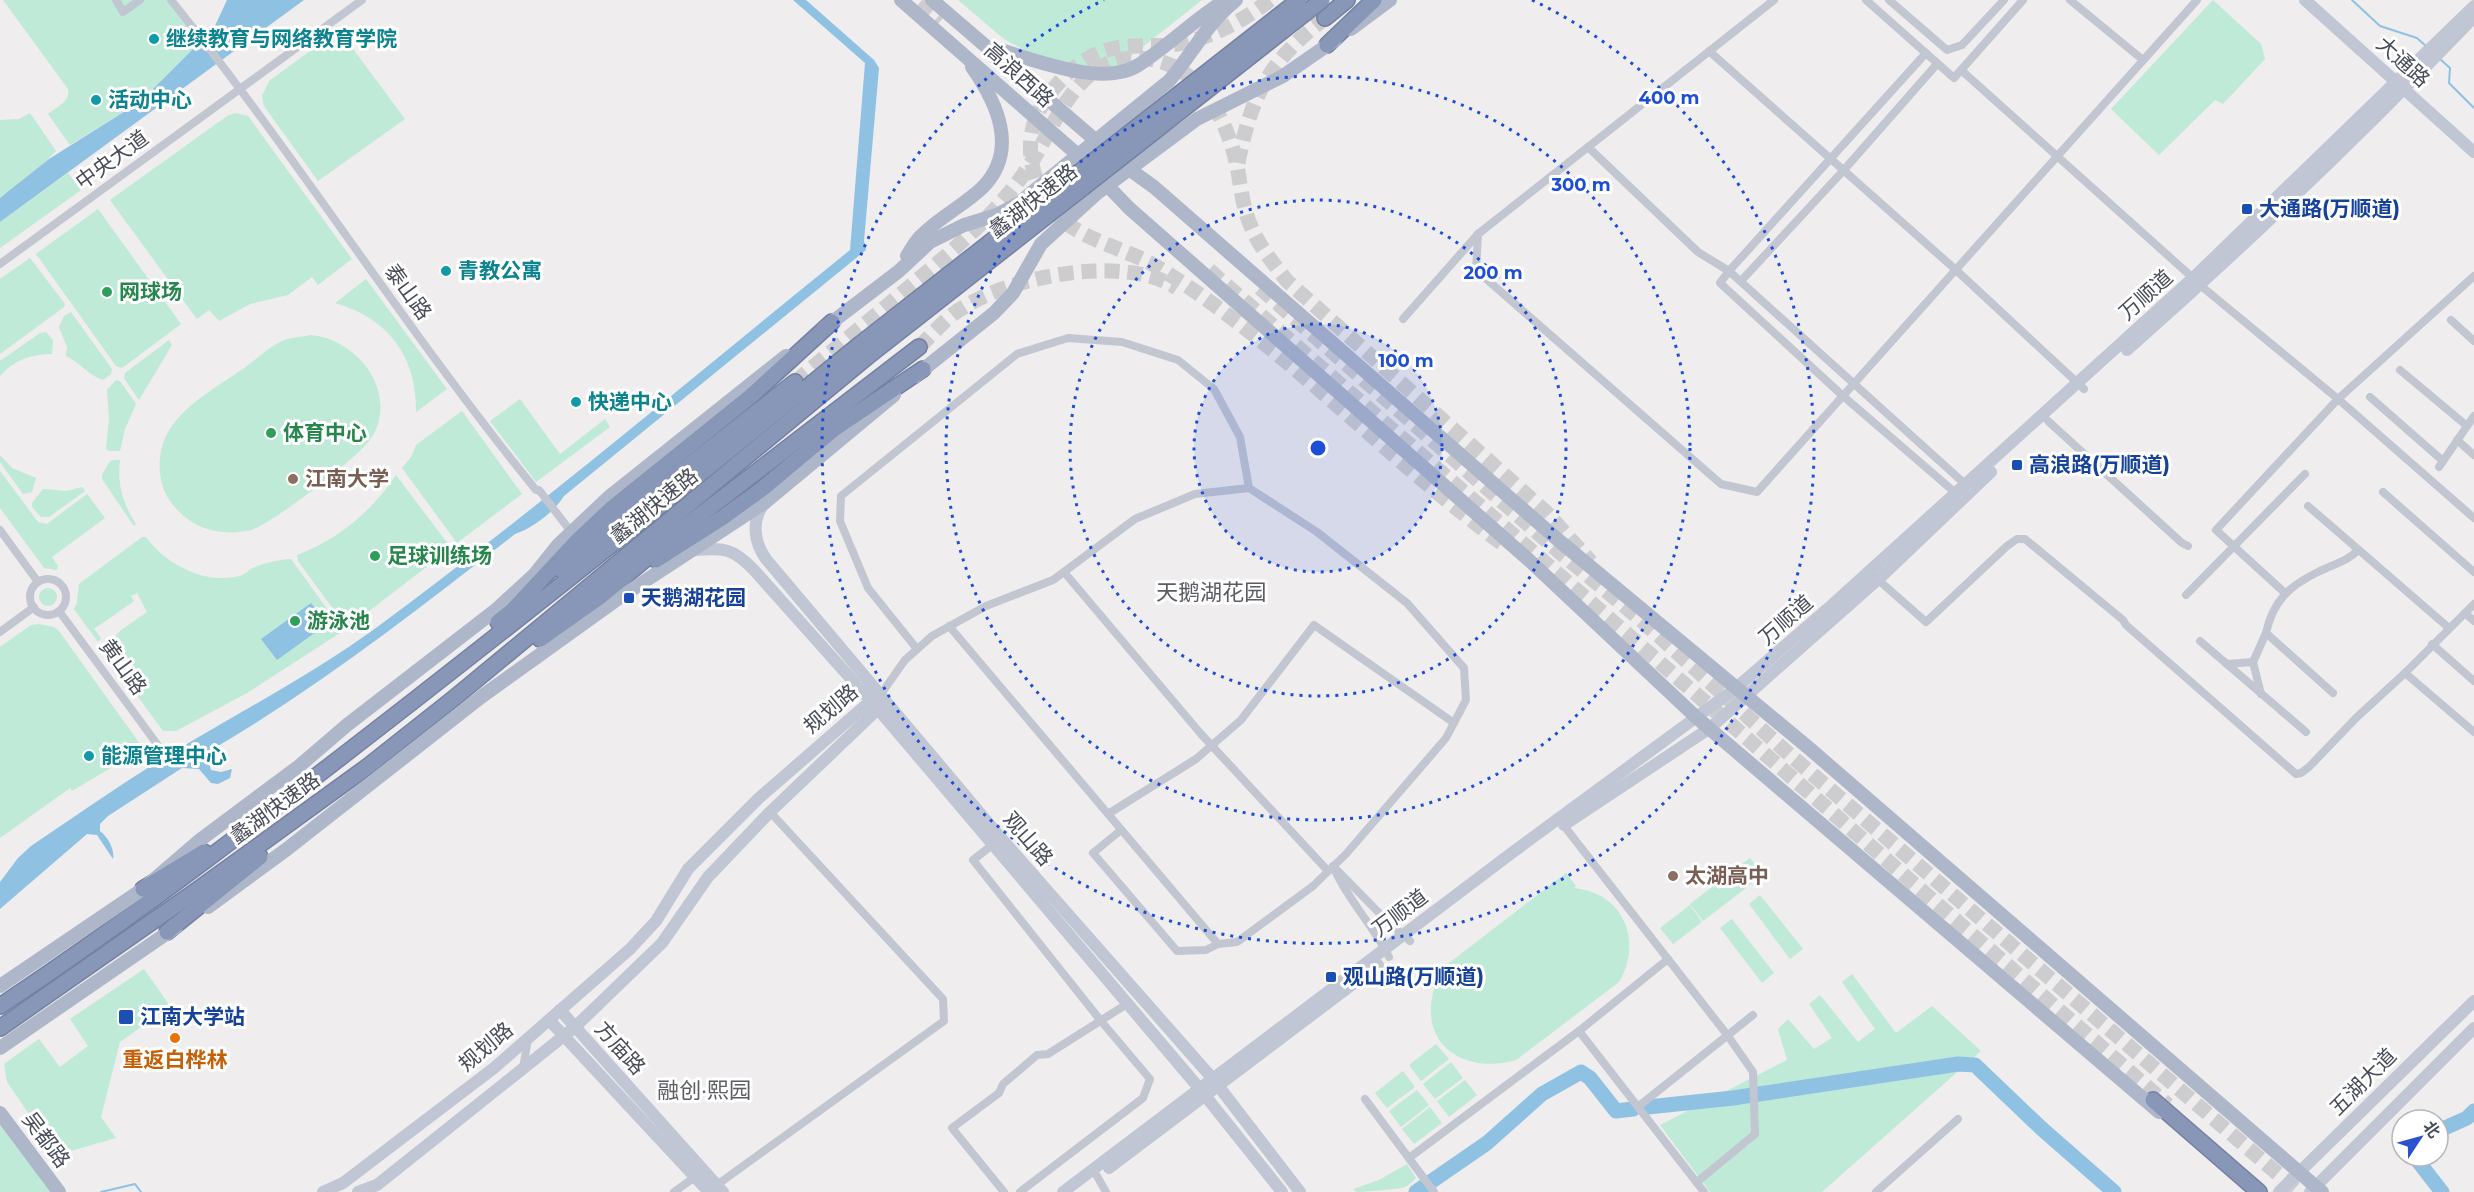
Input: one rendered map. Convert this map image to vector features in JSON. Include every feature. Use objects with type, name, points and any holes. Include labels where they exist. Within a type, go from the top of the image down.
[{"type":"highway","name":"蠡湖快速路","points":[[0,1028],[368,767],[453,699],[863,351],[1299,0]]},
{"type":"highway","name":"蠡湖快速路","points":[[0,1006],[169,889],[314,780],[863,351],[1322,0]]},
{"type":"highway","points":[[1325,18],[1347,0]]},
{"type":"highway","points":[[1327,45],[1374,0]]},
{"type":"highway","points":[[512,611],[612,508],[751,396],[832,322]]},
{"type":"highway","points":[[601,596],[678,532],[920,347]]},
{"type":"highway","points":[[453,699],[601,596],[722,518],[762,489],[834,429],[923,369]]},
{"type":"highway","points":[[333,764],[373,724],[623,517],[795,382]]},
{"type":"highway","points":[[167,932],[368,767]]},
{"type":"highway","points":[[143,889],[314,780]]},
{"type":"highway","points":[[2153,1100],[2259,1192]]},
{"type":"main road","name":"高浪西路","points":[[901,0],[1079,156],[1128,208],[1530,561],[1697,718],[2251,1192]]},
{"type":"main road","name":"高浪西路","points":[[932,0],[1129,169],[1154,187],[1557,539],[1819,757],[2315,1190]]},
{"type":"main road","points":[[988,46],[1082,72],[1122,72],[1139,65],[1203,14],[1226,0]]},
{"type":"main road","points":[[0,986],[143,889],[200,840],[297,767],[347,725],[497,609],[534,575],[558,545],[624,484],[772,367],[899,271],[930,242],[964,225],[997,215],[1019,203],[1079,156],[1169,81],[1185,62],[1199,38],[1219,14],[1236,0]]},
{"type":"main road","points":[[0,1048],[167,932],[246,881],[481,697],[616,600],[764,503],[843,439],[923,369],[994,313],[1013,293],[1041,244],[1107,185],[1197,119],[1283,76],[1390,0]]},
{"type":"main road","points":[[899,271],[918,238],[981,189],[992,176],[1002,150],[1002,132],[997,110],[973,69],[946,38]]},
{"type":"main road","name":"吴都路","points":[[0,1113],[58,1192]]},
{"type":"street","points":[[116,0],[123,12],[140,0]]},
{"type":"street","name":"泰山路","points":[[171,0],[223,66],[480,422],[539,490],[572,533]]},
{"type":"street","name":"中央大道","points":[[0,264],[363,0]]},
{"type":"street","points":[[1403,319],[1478,234],[1774,0]]},
{"type":"street","points":[[1866,0],[1953,78],[2023,0]]},
{"type":"street","points":[[1889,0],[1947,50],[1962,45],[2004,0]]},
{"type":"street","points":[[2070,0],[2143,60]]},
{"type":"street","points":[[1478,234],[1476,270],[1721,484],[1757,492],[2197,0]]},
{"type":"street","name":"大通路","points":[[2305,0],[2474,146]]},
{"type":"street","name":"大通路","points":[[2312,0],[2474,152]]},
{"type":"street","name":"万顺道","points":[[2438,48],[2474,6]]},
{"type":"street","name":"万顺道","points":[[1959,495],[1965,484],[2081,386],[2197,282],[2438,48],[2474,17]]},
{"type":"street","points":[[1709,51],[1956,270],[2081,386]]},
{"type":"street","points":[[1926,53],[1720,283],[1843,396],[1959,495]]},
{"type":"street","points":[[1741,281],[1844,171],[1937,64]]},
{"type":"street","points":[[1961,70],[2056,158],[2197,282],[2338,399],[2474,518]]},
{"type":"street","points":[[1588,147],[1698,252],[1741,281],[1965,484]]},
{"type":"street","points":[[2285,593],[2216,530],[2338,399],[2474,276]]},
{"type":"street","points":[[2451,320],[2474,341]]},
{"type":"street","points":[[917,649],[868,588],[840,521],[841,496],[1017,354],[1068,338],[1122,342],[1178,360],[1214,389],[1240,436],[1249,488]]},
{"type":"street","points":[[2400,370],[2467,426]]},
{"type":"street","name":"万顺道","points":[[1561,822],[1710,728],[1741,693],[1873,576],[1959,495],[2048,421],[2081,386]]},
{"type":"street","points":[[2370,397],[2441,464],[2474,416]]},
{"type":"street","points":[[2048,421],[2188,546]]},
{"type":"street","points":[[2457,440],[2474,455]]},
{"type":"street","points":[[2186,596],[2305,474]]},
{"type":"street","points":[[880,694],[905,660],[932,636],[986,606],[1053,580],[1135,519],[1195,494],[1249,488],[1317,532],[1407,603],[1464,668],[1466,700],[1446,738],[1313,886],[1237,942],[1218,944],[1206,950],[1177,951],[1093,853],[1121,830]]},
{"type":"street","points":[[2383,492],[2474,572]]},
{"type":"street","name":"观山路","points":[[764,503],[756,514],[758,547],[880,694],[996,842],[1282,1192]]},
{"type":"street","points":[[2308,506],[2448,628]]},
{"type":"street","points":[[0,530],[38,582]]},
{"type":"street","points":[[1873,576],[1926,622],[2007,546],[2017,539],[2025,539],[2123,620],[2296,774],[2309,767],[2356,718],[2474,604]]},
{"type":"street","name":"观山路","points":[[693,550],[725,549],[742,557],[996,842],[1215,1082],[1300,1192]]},
{"type":"street","points":[[2262,694],[2253,662],[2266,633],[2270,615],[2285,593],[2317,572],[2350,559],[2358,550]]},
{"type":"street","points":[[1064,572],[1161,688],[1213,745],[1331,868],[1407,938]]},
{"type":"street","points":[[51,579],[63,587],[66,597],[59,611],[46,615],[34,608],[30,597],[38,582],[51,579]]},
{"type":"street","points":[[0,632],[34,608]]},
{"type":"street","name":"黄山路","points":[[59,611],[157,744]]},
{"type":"street","points":[[2465,613],[2474,621]]},
{"type":"street","points":[[1108,814],[1196,759],[1241,720],[1314,625],[1454,723]]},
{"type":"street","points":[[949,626],[1218,944]]},
{"type":"street","points":[[2266,633],[2333,693]]},
{"type":"street","points":[[2200,641],[2306,732]]},
{"type":"street","points":[[2432,644],[2474,681]]},
{"type":"street","points":[[2226,664],[2253,662]]},
{"type":"street","points":[[2405,673],[2474,732]]},
{"type":"street","name":"万顺道","points":[[1077,1192],[1215,1082],[1697,718],[1741,693]]},
{"type":"street","name":"规划路","points":[[358,1192],[377,1185],[563,1037],[662,943],[708,877],[873,705],[880,694]]},
{"type":"street","name":"规划路","points":[[323,1192],[343,1183],[494,1068],[630,949],[656,921],[688,869],[759,798],[873,705]]},
{"type":"street","points":[[714,1190],[944,1021],[943,999],[770,812]]},
{"type":"street","points":[[1561,822],[1728,1036],[1753,1072],[1755,1134],[1697,1182]]},
{"type":"street","points":[[996,842],[973,860],[1150,1079],[1143,1098],[1020,1192]]},
{"type":"street","points":[[1331,868],[1387,953]]},
{"type":"street","points":[[1409,1158],[1579,1031],[1668,959]]},
{"type":"street","name":"五湖大道","points":[[2279,1192],[2474,1000]]},
{"type":"street","points":[[1004,1192],[952,1128],[999,1093],[1003,1084],[1038,1055],[1048,1054],[1127,1004]]},
{"type":"street","name":"方庙路","points":[[560,1010],[714,1190]]},
{"type":"street","points":[[1639,1106],[1753,1015]]},
{"type":"street","name":"方庙路","points":[[549,1020],[694,1177],[714,1190]]},
{"type":"street","name":"五湖大道","points":[[2315,1190],[2474,1029]]},
{"type":"street","points":[[1579,1031],[1704,1192]]},
{"type":"street","points":[[524,1068],[528,1038]]},
{"type":"street","name":"万顺道","points":[[1063,1192],[1202,1092]]},
{"type":"street","points":[[1365,1099],[1434,1192]]},
{"type":"street","points":[[1876,1192],[1958,1119]]},
{"type":"street","points":[[1097,1176],[1106,1192]]},
{"type":"street","points":[[674,1192],[694,1177]]},
{"type":"green space","points":[[3,0],[168,0],[202,40],[144,98],[70,145],[48,114],[65,100],[68,89]]},
{"type":"green space","points":[[958,0],[1202,0],[1116,68],[1089,69],[1036,56],[1004,39]]},
{"type":"green space","points":[[2213,0],[2261,44],[2265,59],[2223,104],[2215,100],[2159,155],[2111,109]]},
{"type":"green space","points":[[339,30],[405,119],[318,181],[264,106],[262,96],[269,81]]},
{"type":"green space","points":[[30,113],[56,151],[34,173],[0,198],[0,120],[19,119]]},
{"type":"green space","points":[[235,113],[248,116],[352,259],[318,285],[312,277],[288,295],[250,304],[219,321],[209,310],[197,319],[110,200],[227,116]]},
{"type":"green space","points":[[68,173],[81,190],[0,248],[0,222]]},
{"type":"green space","name":"网球场","points":[[98,209],[181,324],[122,368],[116,366],[36,254]]},
{"type":"green space","name":"网球场","points":[[30,258],[65,304],[0,354],[0,279]]},
{"type":"green space","points":[[366,279],[447,389],[416,412],[411,373],[396,342],[370,318],[335,303]]},
{"type":"green space","points":[[71,312],[112,369],[111,374],[103,380],[66,356],[67,347],[59,327],[64,316]]},
{"type":"green space","points":[[46,332],[53,340],[52,354],[23,359],[0,376],[0,361],[40,333]]},
{"type":"green space","name":"体育中心","points":[[311,335],[344,346],[358,357],[369,371],[377,386],[380,403],[379,420],[372,437],[351,459],[315,488],[278,515],[251,530],[215,531],[201,527],[188,519],[168,498],[161,481],[160,454],[170,429],[195,402],[271,347],[288,339]]},
{"type":"green space","points":[[169,340],[172,345],[139,400],[124,378],[125,373]]},
{"type":"green space","points":[[116,380],[120,381],[136,404],[125,429],[120,451],[109,451],[106,449],[109,419],[107,390]]},
{"type":"green space","points":[[520,399],[560,454],[605,419],[610,427],[536,482],[490,421]]},
{"type":"green space","points":[[462,411],[522,494],[457,543],[402,468],[411,457],[416,445]]},
{"type":"green space","points":[[0,455],[12,468],[36,478],[32,492],[23,494],[0,462]]},
{"type":"green space","points":[[120,460],[120,486],[124,502],[136,524],[134,526],[102,479],[110,461]]},
{"type":"green space","points":[[0,471],[38,522],[47,524],[87,494],[105,518],[52,557],[58,566],[57,570],[44,568],[0,508]]},
{"type":"green space","name":"足球训练场","points":[[396,475],[451,548],[347,628],[298,561],[297,555],[327,541],[353,523],[376,501]]},
{"type":"green space","points":[[82,487],[85,491],[49,517],[41,517],[32,507],[32,503],[43,489],[66,491]]},
{"type":"green space","points":[[142,537],[146,537],[154,547],[175,564],[213,578],[239,576],[259,566],[278,560],[291,559],[343,631],[247,693],[176,731],[163,731],[103,649],[121,630],[147,612],[137,593],[131,596],[134,601],[94,629],[101,638],[98,642],[74,609],[79,584]]},
{"type":"green space","points":[[48,588],[54,591],[57,597],[54,603],[48,606],[42,603],[39,597],[42,591]]},
{"type":"green space","points":[[31,625],[54,627],[59,631],[140,744],[139,751],[72,791],[70,788],[0,838],[0,647]]},
{"type":"green space","points":[[1750,858],[1763,875],[1703,921],[1690,904]]},
{"type":"green space","points":[[1566,873],[1576,886],[1574,888],[1606,899],[1617,909],[1624,922],[1629,951],[1619,982],[1516,1060],[1497,1064],[1463,1059],[1439,1040],[1433,1026],[1431,1009],[1434,989],[1427,980]]},
{"type":"green space","points":[[1760,895],[1803,949],[1790,959],[1749,904]]},
{"type":"green space","points":[[1690,905],[1702,922],[1673,944],[1660,928]]},
{"type":"green space","points":[[1732,919],[1774,973],[1762,983],[1720,928]]},
{"type":"green space","points":[[144,969],[170,1006],[120,1042],[101,1117],[116,1138],[57,1155],[7,1082],[4,1064],[39,1039],[60,1067],[88,1046],[70,1019]]},
{"type":"green space","points":[[1852,974],[1896,1033],[1932,1006],[1981,1051],[1822,1192],[1710,1192],[1660,1125],[1787,1060],[1778,1029],[1788,1019],[1814,1049],[1832,1038],[1809,1004],[1820,995],[1858,1042],[1875,1029],[1842,982]]},
{"type":"green space","points":[[1436,1044],[1449,1059],[1421,1081],[1409,1065]]},
{"type":"green space","points":[[1451,1062],[1463,1078],[1435,1099],[1423,1084]]},
{"type":"green space","points":[[1403,1071],[1415,1087],[1387,1108],[1375,1093]]},
{"type":"green space","points":[[1465,1080],[1477,1095],[1449,1117],[1437,1101]]},
{"type":"green space","points":[[1417,1090],[1429,1105],[1401,1127],[1389,1111]]},
{"type":"green space","points":[[1430,1107],[1442,1123],[1414,1144],[1402,1129]]},
{"type":"green space","points":[[0,1125],[50,1190],[51,1192],[0,1192]]},
{"type":"green space","points":[[1407,1164],[1416,1178],[1405,1187],[1360,1192],[1353,1189],[1379,1180]]},
{"type":"water","points":[[227,0],[304,0],[0,222],[0,198],[49,159],[144,98],[214,28]]},
{"type":"water","points":[[793,0],[806,0],[874,60],[879,68],[864,241],[866,250],[564,496],[542,519],[515,534],[405,619],[292,700],[213,749],[207,755],[211,770],[221,772],[232,769],[230,778],[218,784],[211,783],[199,769],[182,768],[108,816],[100,824],[100,831],[112,848],[113,859],[97,835],[87,834],[0,909],[0,882],[18,858],[31,846],[146,769],[308,673],[380,625],[558,487],[850,250],[865,63]]},
{"type":"water","points":[[311,603],[327,624],[277,660],[261,639]]},
{"type":"waterway","points":[[2352,0],[2380,26],[2417,38],[2427,47]]},
{"type":"waterway","points":[[2440,59],[2450,68],[2449,83],[2474,108]]},
{"type":"waterway","points":[[1648,1107],[1733,1098],[1958,1064],[1975,1065],[2041,1128],[2114,1192]]},
{"type":"waterway","points":[[1416,1192],[1487,1143],[1542,1094],[1581,1072],[1590,1078],[1616,1111],[1633,1109]]},
{"type":"waterway","points":[[2450,1126],[2467,1118],[2474,1111]]},
{"type":"waterway","points":[[2423,1168],[2442,1192]]},
{"type":"waterway","points":[[101,1192],[135,1184],[141,1192]]},
{"type":"tunnel","points":[[922,0],[943,18]]},
{"type":"tunnel","points":[[1270,0],[1238,22],[1202,38],[1177,44],[1131,46],[1106,50],[1079,64],[1051,92],[1041,106],[1035,121],[1030,151],[1032,166],[1043,195],[1052,209],[1074,228],[1087,236],[1146,261],[1205,298],[1292,367],[1418,476],[1504,545]]},
{"type":"tunnel","points":[[1238,163],[1250,117],[1266,81],[1290,49],[1325,18]]},
{"type":"tunnel","points":[[795,382],[941,260],[990,215],[1031,163],[1063,108],[1082,82],[1107,64],[1119,60],[1131,58],[1156,60],[1168,64],[1189,77],[1213,104],[1232,148],[1244,205],[1253,232],[1287,281],[1546,512],[1591,562]]},
{"type":"tunnel","points":[[1209,270],[2168,1105]]},
{"type":"tunnel","points":[[919,347],[946,320],[964,307],[985,296],[1039,278],[1069,273],[1129,272],[1155,278],[1177,288]]},
{"type":"tunnel","points":[[1260,288],[1557,550],[1640,619],[1790,755],[2299,1192]]},
{"type":"place","name":"继续教育与网络教育学院","points":[[154,39]]},
{"type":"place","name":"活动中心","points":[[96,100]]},
{"type":"place","name":"大通路(万顺道)","points":[[2247,209]]},
{"type":"place","name":"青教公寓","points":[[446,271]]},
{"type":"place","name":"网球场","points":[[107,292]]},
{"type":"place","name":"快递中心","points":[[576,402]]},
{"type":"place","name":"体育中心","points":[[271,433]]},
{"type":"place","name":"高浪路(万顺道)","points":[[2017,465]]},
{"type":"place","name":"江南大学","points":[[293,479]]},
{"type":"place","name":"足球训练场","points":[[375,556]]},
{"type":"place","name":"天鹅湖花园","points":[[629,598]]},
{"type":"place","name":"游泳池","points":[[295,621]]},
{"type":"place","name":"能源管理中心","points":[[89,756]]},
{"type":"place","name":"太湖高中","points":[[1673,876]]},
{"type":"place","name":"观山路(万顺道)","points":[[1331,977]]},
{"type":"place","name":"江南大学站","points":[[126,1017]]},
{"type":"place","name":"重返白桦林","points":[[175,1038]]},
{"type":"district","name":"天鹅湖花园","points":[[1211,592]]},
{"type":"district","name":"融创·熙园","points":[[704,1090]]}]
